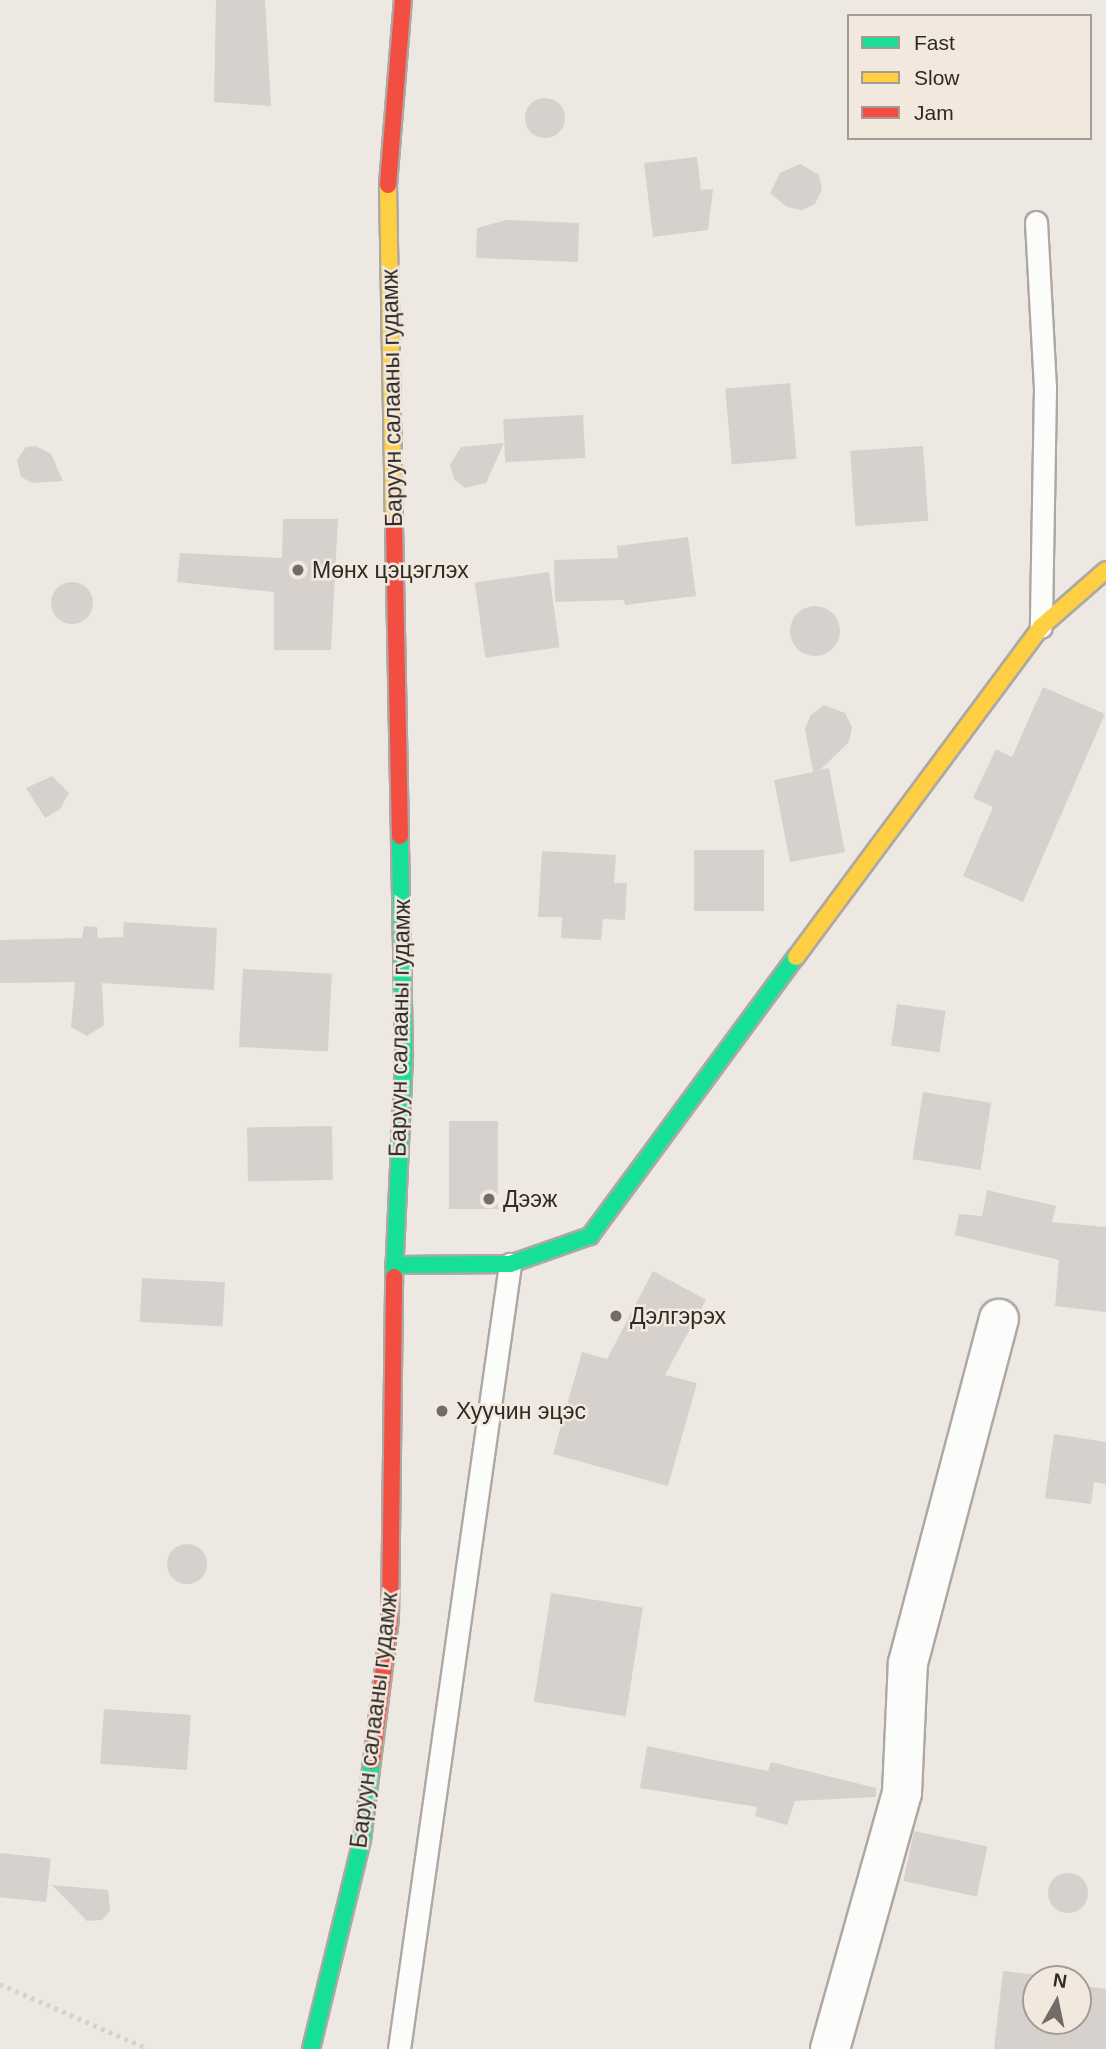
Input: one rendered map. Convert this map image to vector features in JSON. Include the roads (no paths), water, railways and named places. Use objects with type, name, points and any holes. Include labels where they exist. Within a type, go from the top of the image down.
[{"type":"main road","name":"Баруун салааны гудамж","points":[[311,2049],[362,1840],[390,1618],[394,1265],[404,1053],[388,169],[403,0]]},
{"type":"main road","points":[[394,1265],[510,1264],[590,1236],[1041,627],[1106,570]]},
{"type":"street","points":[[830,2049],[902,1793],[908,1663],[999,1319]]},
{"type":"lane","points":[[1036,222],[1045,388],[1041,627]]},
{"type":"lane","points":[[399,2049],[510,1264]]},
{"type":"place","name":"Мөнх цэцэглэх","points":[[298,570]]},
{"type":"place","name":"Дээж","points":[[489,1199]]},
{"type":"place","name":"Дэлгэрэх","points":[[616,1316]]},
{"type":"place","name":"Хуучин эцэс","points":[[442,1411]]}]
